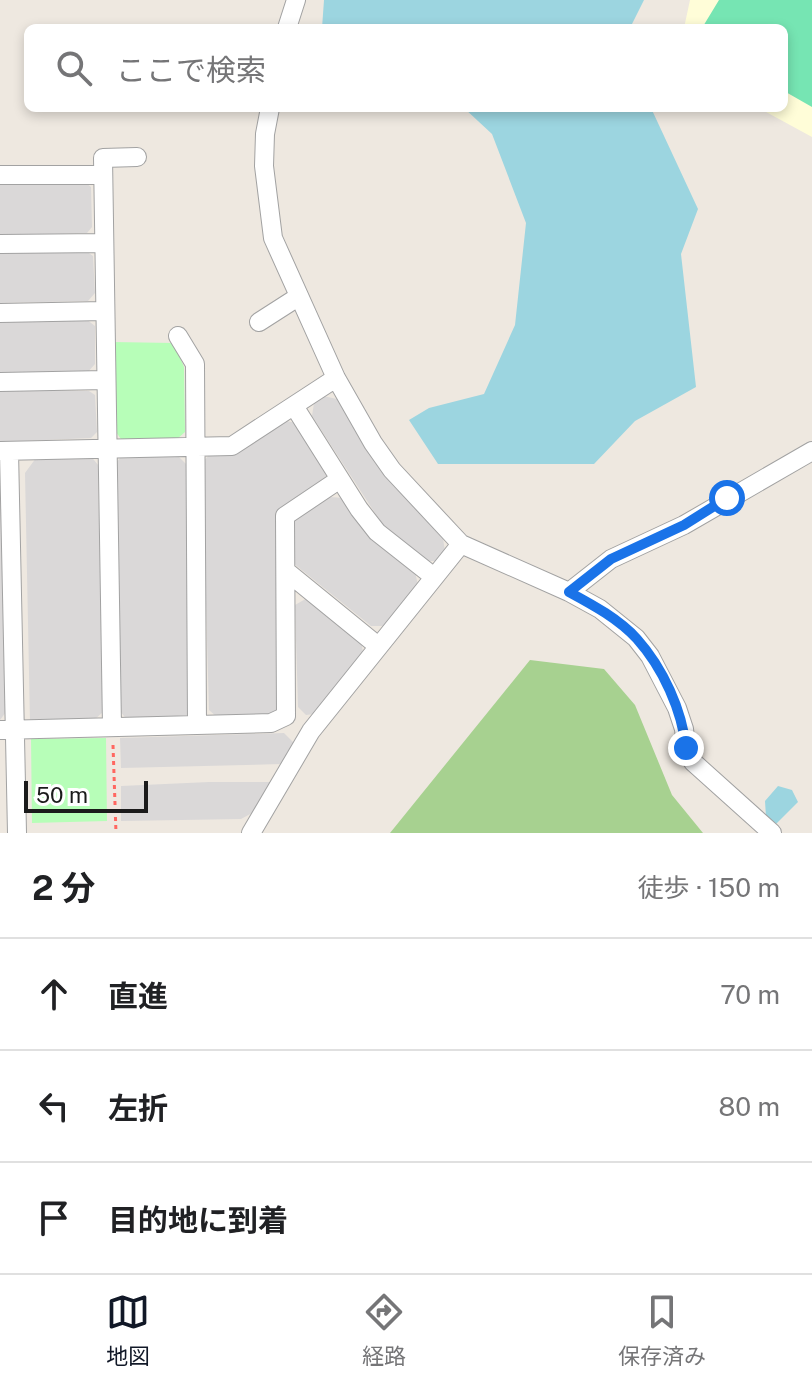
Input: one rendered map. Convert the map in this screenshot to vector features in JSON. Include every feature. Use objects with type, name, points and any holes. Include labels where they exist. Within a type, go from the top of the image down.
[{"type":"street","points":[[288,24],[296,0]]},
{"type":"street","points":[[269,112],[265,144],[268,212],[273,238],[336,378],[373,443],[392,470],[461,544],[569,592],[600,609],[636,638],[650,656],[677,708],[686,748],[693,762],[772,833]]},
{"type":"street","points":[[112,727],[103,158],[137,157]]},
{"type":"street","points":[[0,175],[103,175]]},
{"type":"street","points":[[0,244],[104,243]]},
{"type":"street","points":[[259,322],[298,297]]},
{"type":"street","points":[[0,313],[104,311]]},
{"type":"street","points":[[178,336],[195,364],[197,725]]},
{"type":"street","points":[[17,833],[7,729],[5,451],[232,446],[336,378]]},
{"type":"street","points":[[0,382],[105,380]]},
{"type":"street","points":[[294,406],[377,532],[434,577]]},
{"type":"street","points":[[569,592],[611,559],[684,525],[812,451]]},
{"type":"street","points":[[286,716],[285,516],[340,479]]},
{"type":"street","points":[[251,833],[311,731],[461,544]]},
{"type":"street","points":[[286,571],[378,646]]},
{"type":"street","points":[[7,729],[271,723],[286,716]]},
{"type":"street","points":[[286,716],[311,731]]},
{"type":"path","points":[[112,727],[116,833]]},
{"type":"shaded area","points":[[690,0],[812,0],[812,137],[766,112],[788,112],[788,24],[685,24]]},
{"type":"shaded area","points":[[81,179],[91,187],[92,227],[87,233],[0,236],[0,180]]},
{"type":"shaded area","points":[[86,251],[93,256],[95,293],[88,301],[0,303],[0,252]]},
{"type":"shaded area","points":[[86,319],[95,326],[95,364],[86,374],[0,373],[0,320]]},
{"type":"shaded area","points":[[0,390],[89,391],[95,395],[97,432],[91,438],[0,442]]},
{"type":"shaded area","points":[[323,396],[337,399],[391,481],[443,538],[445,552],[439,561],[427,561],[384,527],[312,416],[314,403]]},
{"type":"shaded area","points":[[286,421],[297,423],[328,473],[325,482],[275,514],[281,707],[274,715],[218,718],[209,710],[202,463],[209,455]]},
{"type":"shaded area","points":[[90,455],[98,465],[103,712],[94,720],[30,722],[25,473],[36,458]]},
{"type":"shaded area","points":[[178,456],[186,464],[192,711],[185,720],[128,721],[120,711],[114,465],[121,457]]},
{"type":"shaded area","points":[[0,469],[6,712],[0,720]]},
{"type":"shaded area","points":[[330,497],[344,498],[415,572],[418,585],[386,626],[371,626],[293,563],[291,525],[296,518]]},
{"type":"shaded area","points":[[309,597],[361,639],[363,653],[314,714],[306,715],[298,707],[295,605]]},
{"type":"shaded area","points":[[284,733],[295,744],[282,764],[121,768],[120,738]]},
{"type":"shaded area","points":[[270,782],[270,785],[254,812],[241,819],[121,821],[121,786]]},
{"type":"green space","points":[[719,0],[812,0],[812,107],[788,93],[788,24],[704,24]]},
{"type":"green space","points":[[112,342],[174,343],[184,367],[185,432],[177,439],[121,439],[113,428]]},
{"type":"green space","points":[[530,660],[604,669],[635,705],[672,795],[703,833],[390,833]]},
{"type":"green space","points":[[106,738],[107,821],[32,823],[31,739]]},
{"type":"water","points":[[324,0],[644,0],[632,24],[322,24]]},
{"type":"water","points":[[468,112],[653,112],[698,209],[681,254],[696,387],[635,421],[594,464],[438,464],[409,420],[429,408],[484,394],[515,325],[526,223],[492,134]]},
{"type":"water","points":[[778,786],[792,790],[798,802],[776,824],[766,817],[765,801]]},
{"type":"route","points":[[686,748],[677,708],[650,656],[636,638],[600,609],[569,592],[611,559],[684,525],[727,498]]}]
